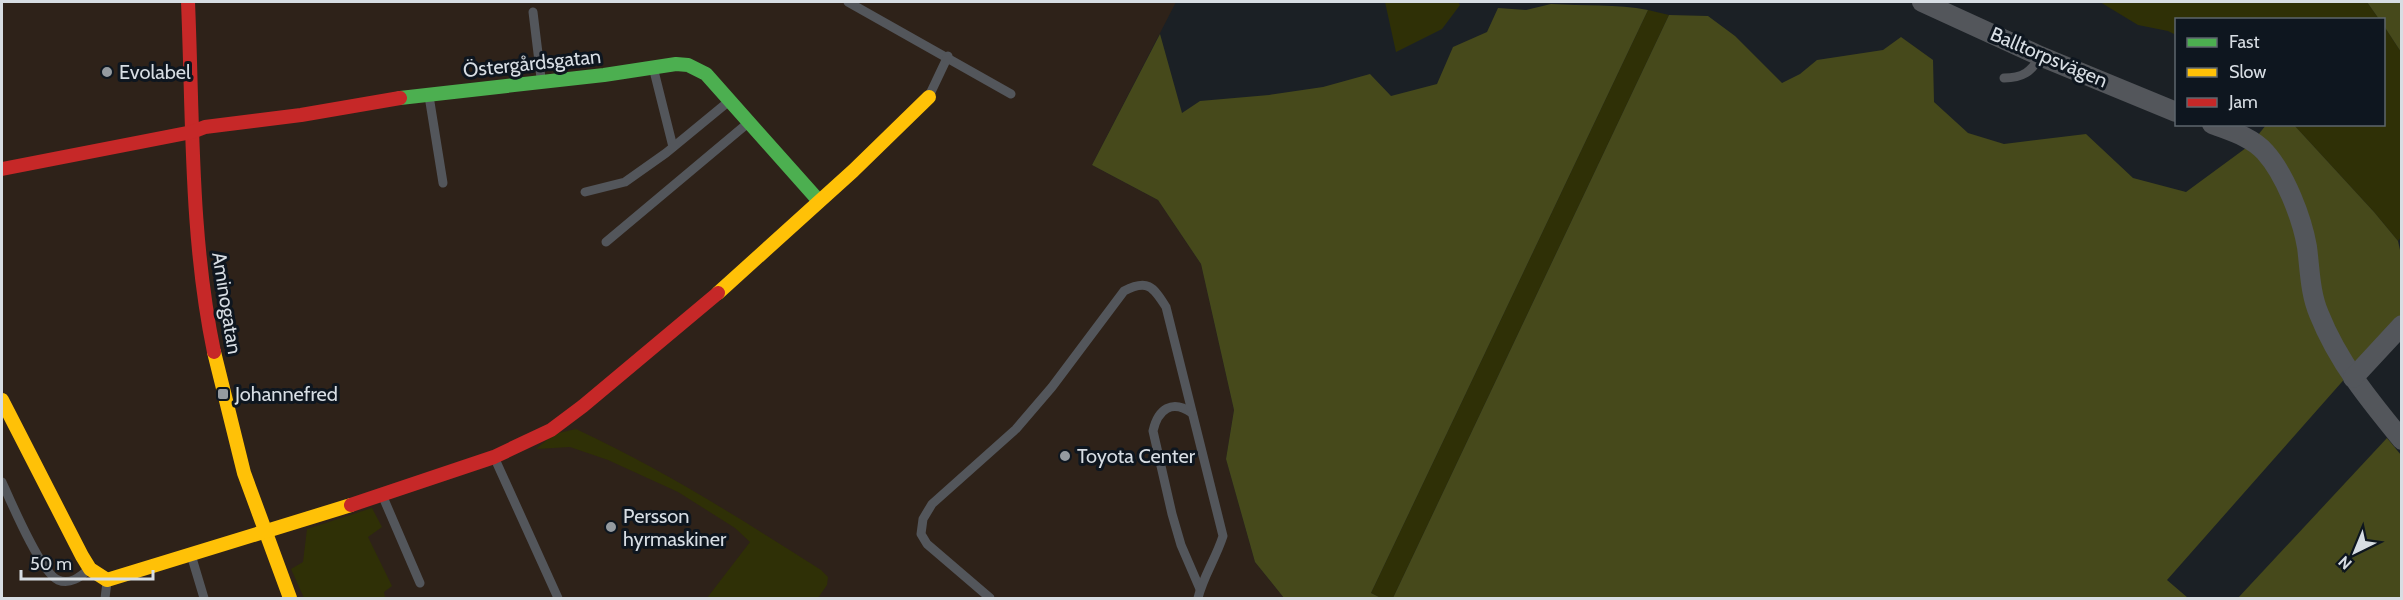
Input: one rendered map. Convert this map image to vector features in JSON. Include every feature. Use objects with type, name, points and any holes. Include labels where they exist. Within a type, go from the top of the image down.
[{"type":"street","name":"Aminogatan","points":[[188,2],[199,257],[211,338],[237,448],[263,531],[290,598]]},
{"type":"street","name":"Balltorpsvägen","points":[[1922,2],[2040,56],[2175,112]]},
{"type":"street","name":"Östergårdsgatan","points":[[2,169],[192,132],[205,127],[301,115],[429,94],[604,75],[676,64],[688,65],[706,74],[819,201]]},
{"type":"street","points":[[2,400],[61,518],[90,569],[107,580],[382,495],[494,457],[551,430],[708,302],[929,97]]},
{"type":"street","points":[[2217,126],[2250,140],[2265,152],[2288,190],[2300,215],[2307,246],[2310,280],[2318,313],[2339,356],[2353,378],[2402,440]]},
{"type":"street","points":[[2353,378],[2402,325]]},
{"type":"lane","points":[[848,2],[948,56],[1011,94]]},
{"type":"lane","points":[[533,12],[541,81]]},
{"type":"lane","points":[[929,97],[948,56]]},
{"type":"lane","points":[[2004,78],[2017,78],[2025,75],[2040,56]]},
{"type":"lane","points":[[654,68],[673,147]]},
{"type":"lane","points":[[429,94],[442,183]]},
{"type":"lane","points":[[585,192],[625,182],[730,101]]},
{"type":"lane","points":[[606,242],[748,123]]},
{"type":"lane","points":[[990,598],[927,544],[921,534],[923,519],[932,504],[954,482],[1016,429],[1052,387],[1124,291],[1137,284],[1157,291],[1166,307],[1222,536],[1217,556],[1199,594]]},
{"type":"lane","points":[[1192,413],[1181,406],[1170,406],[1156,418],[1153,431],[1172,514],[1199,594]]},
{"type":"lane","points":[[494,457],[558,598]]},
{"type":"lane","points":[[2,482],[41,560],[54,577],[67,582],[78,579],[90,569]]},
{"type":"lane","points":[[382,495],[420,583]]},
{"type":"lane","points":[[191,555],[204,598]]},
{"type":"lane","points":[[105,598],[107,580]]},
{"type":"shaded area","points":[[2,2],[1176,2],[1092,165],[1158,200],[1201,264],[1234,410],[1226,459],[1255,562],[1284,598],[2,598]]},
{"type":"shaded area","points":[[1385,2],[1458,2],[1460,5],[1442,29],[1396,52]]},
{"type":"shaded area","points":[[2100,2],[2367,2],[2378,18],[2175,18],[2175,34],[2138,25]]},
{"type":"shaded area","points":[[1648,10],[1669,15],[1393,598],[1381,598],[1371,593]]},
{"type":"shaded area","points":[[2385,28],[2401,52],[2402,236],[2398,241],[2295,126],[2385,126]]},
{"type":"shaded area","points":[[576,429],[701,495],[761,532],[821,570],[828,577],[827,585],[818,598],[707,598],[750,542],[735,528],[678,492],[608,460],[570,447],[536,449],[554,434]]},
{"type":"shaded area","points":[[372,508],[382,527],[368,537],[392,586],[384,592],[385,597],[304,598],[291,569],[303,562],[307,529]]},
{"type":"green space","points":[[2367,2],[2401,2],[2401,52],[2385,28],[2385,18],[2378,18]]},
{"type":"green space","points":[[1551,4],[1648,10],[1371,593],[1381,598],[1284,598],[1255,562],[1226,459],[1234,410],[1201,264],[1158,200],[1092,165],[1160,34],[1182,113],[1200,101],[1269,95],[1323,87],[1370,74],[1391,96],[1437,84],[1453,47],[1487,32],[1498,8],[1526,10]]},
{"type":"green space","points":[[1669,15],[1708,16],[1735,36],[1782,83],[1800,74],[1817,60],[1883,50],[1901,37],[1933,60],[1934,102],[1968,133],[2004,144],[2086,134],[2133,178],[2186,192],[2250,145],[2265,126],[2295,126],[2398,241],[2402,259],[2401,315],[2167,580],[2188,598],[1393,598]]},
{"type":"green space","points":[[2387,438],[2401,455],[2401,598],[2238,598]]},
{"type":"traffic: fast","points":[[400,98],[604,75],[676,64],[688,65],[706,74],[819,201]]},
{"type":"traffic: slow","points":[[718,293],[853,171],[929,97]]},
{"type":"traffic: slow","points":[[214,352],[244,473],[290,598]]},
{"type":"traffic: slow","points":[[2,400],[82,556],[90,569],[107,580],[351,505]]},
{"type":"traffic: jam","points":[[188,2],[197,222],[206,309],[214,352]]},
{"type":"traffic: jam","points":[[2,169],[192,132],[205,127],[301,115],[400,98]]},
{"type":"traffic: jam","points":[[351,505],[494,457],[551,430],[718,293]]},
{"type":"place","name":"Evolabel","points":[[107,72]]},
{"type":"place","name":"Johannefred","points":[[223,394]]},
{"type":"place","name":"Toyota Center","points":[[1065,456]]},
{"type":"place","name":"Persson hyrmaskiner","points":[[611,527]]}]
